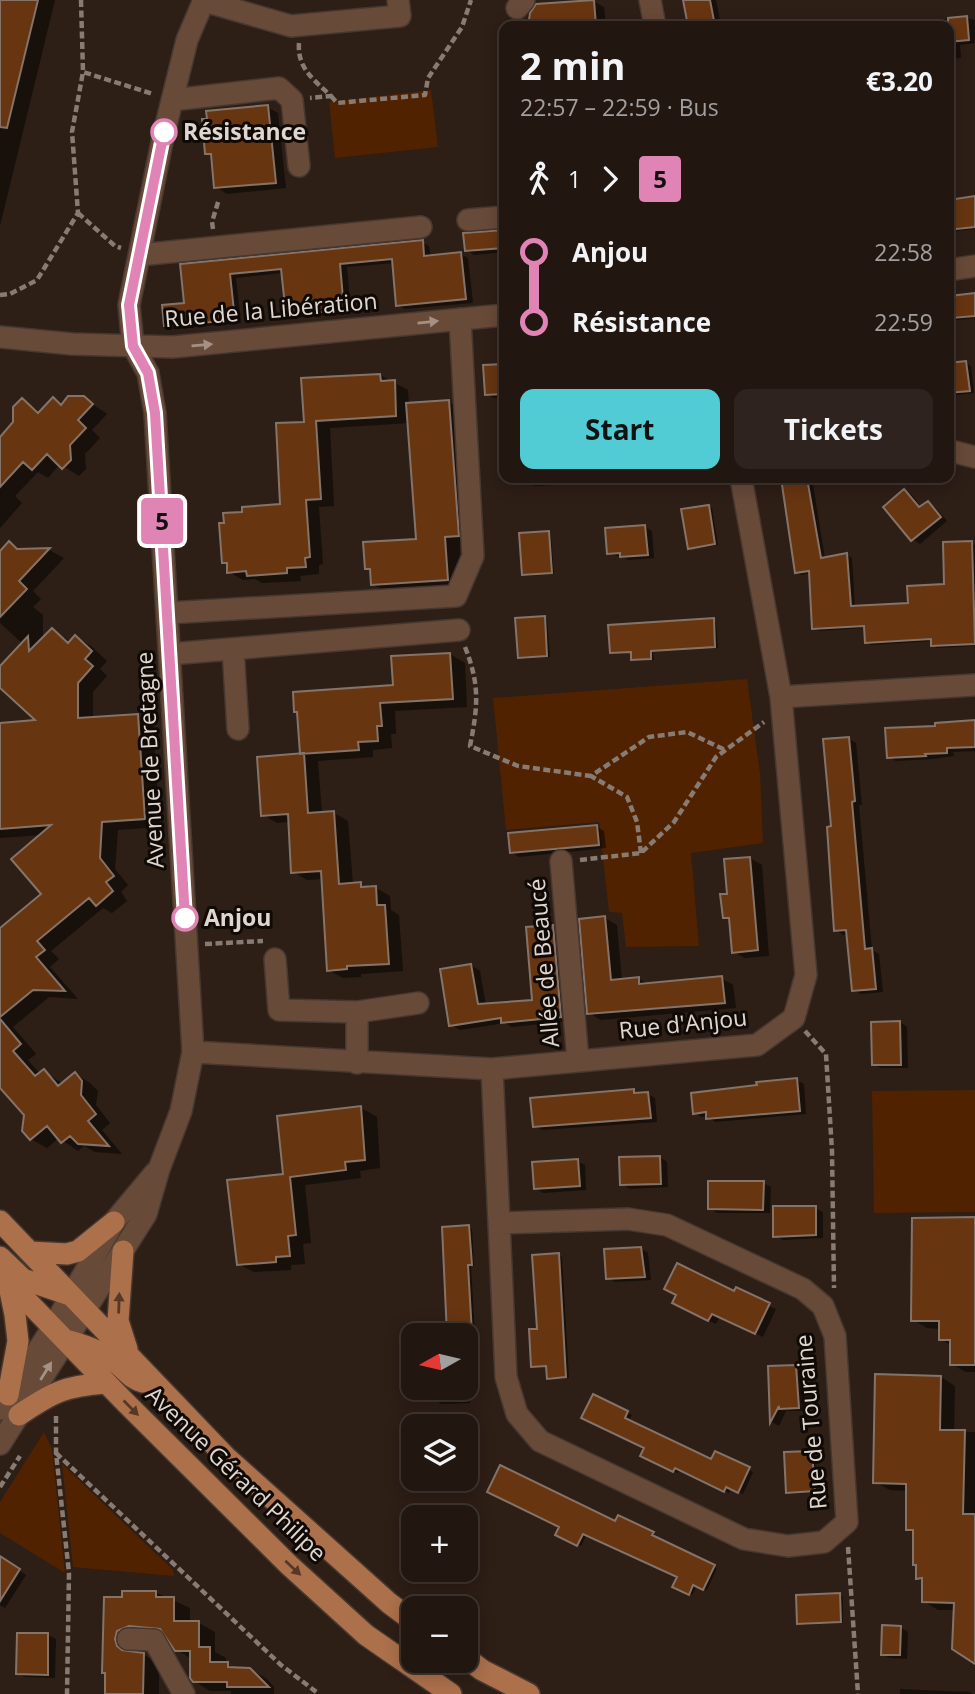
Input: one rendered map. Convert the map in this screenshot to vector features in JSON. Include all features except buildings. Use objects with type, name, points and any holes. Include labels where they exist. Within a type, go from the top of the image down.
[{"type":"main road","name":"Avenue Gérard Philipe","points":[[0,1221],[83,1301],[226,1457],[401,1612]]},
{"type":"main road","points":[[30,1252],[66,1254],[78,1251],[114,1222]]},
{"type":"main road","points":[[123,1251],[118,1321],[129,1354]]},
{"type":"main road","points":[[0,1256],[23,1279],[83,1301]]},
{"type":"main road","points":[[4,1277],[15,1315],[18,1341],[9,1406],[65,1388],[106,1383]]},
{"type":"main road","name":"Avenue Gérard Philipe","points":[[4,1277],[55,1335],[289,1565],[357,1626],[451,1694]]},
{"type":"main road","points":[[55,1335],[105,1355],[133,1379],[159,1387]]},
{"type":"main road","points":[[478,1667],[529,1694]]},
{"type":"street","points":[[133,346],[129,305],[139,255],[187,40],[204,1],[291,26],[400,16],[398,0]]},
{"type":"street","points":[[650,0],[654,21]]},
{"type":"street","points":[[172,100],[279,88],[292,100],[299,166]]},
{"type":"street","points":[[468,220],[499,217]]},
{"type":"street","points":[[139,255],[421,227]]},
{"type":"street","points":[[954,269],[975,266]]},
{"type":"street","name":"Rue de la Libération","points":[[0,337],[72,344],[201,345],[499,315]]},
{"type":"street","points":[[167,613],[456,596],[473,556],[460,319]]},
{"type":"street","name":"Avenue de Bretagne","points":[[0,1444],[9,1406],[55,1335],[123,1251],[146,1214],[159,1169],[181,1111],[193,1052],[155,413],[148,373],[133,346]]},
{"type":"street","points":[[742,483],[781,697],[806,975],[794,1018]]},
{"type":"street","points":[[170,654],[459,630]]},
{"type":"street","points":[[233,649],[237,729]]},
{"type":"street","points":[[781,697],[975,685]]},
{"type":"street","name":"Allée de Beaucé","points":[[561,861],[578,1061]]},
{"type":"street","points":[[275,959],[279,1010],[357,1012],[418,1003]]},
{"type":"street","points":[[357,1012],[357,1063]]},
{"type":"street","name":"Rue d'Anjou","points":[[193,1052],[492,1069],[757,1045],[794,1018]]},
{"type":"street","name":"Rue de Touraine","points":[[492,1069],[506,1377],[517,1414],[540,1441],[744,1539],[788,1546],[824,1542],[846,1521],[835,1336],[823,1306],[803,1289],[667,1225],[628,1219],[500,1223]]},
{"type":"street","name":"Avenue de Bretagne","points":[[83,1301],[114,1222],[159,1169]]},
{"type":"street","points":[[128,1639],[154,1640],[184,1694]]},
{"type":"path","points":[[0,295],[10,293],[37,279],[78,213],[72,132],[83,72],[81,0]]},
{"type":"path","points":[[300,25],[298,54],[304,71],[337,103],[425,95],[428,78],[462,27],[471,0]]},
{"type":"path","points":[[83,72],[172,100]]},
{"type":"path","points":[[292,100],[331,96]]},
{"type":"path","points":[[215,247],[212,222],[219,199]]},
{"type":"path","points":[[78,213],[115,246],[139,255]]},
{"type":"path","points":[[459,630],[471,662],[478,704],[470,746],[518,766],[591,776],[627,797],[637,822],[641,853]]},
{"type":"path","points":[[763,712],[766,731]]},
{"type":"path","points":[[561,861],[641,853],[674,822],[716,757],[764,722]]},
{"type":"path","points":[[591,776],[649,737],[687,732],[725,750]]},
{"type":"path","points":[[187,945],[274,940],[275,959]]},
{"type":"path","points":[[794,1018],[826,1054],[832,1151],[834,1297]]},
{"type":"path","points":[[49,1418],[64,1409]]},
{"type":"path","points":[[56,1416],[56,1453],[69,1573],[67,1694]]},
{"type":"path","points":[[56,1453],[271,1656],[319,1694]]},
{"type":"path","points":[[0,1488],[21,1454]]},
{"type":"path","points":[[846,1521],[858,1694]]},
{"type":"shaded area","points":[[431,90],[438,147],[335,158],[329,102]]},
{"type":"shaded area","points":[[747,679],[760,773],[763,843],[691,853],[699,946],[626,947],[622,913],[609,912],[599,822],[506,830],[493,698]]},
{"type":"shaded area","points":[[975,1090],[975,1212],[874,1213],[872,1091]]},
{"type":"shaded area","points":[[44,1432],[52,1449],[65,1573],[0,1533],[0,1502]]},
{"type":"shaded area","points":[[62,1464],[173,1570],[174,1576],[73,1567]]},
{"type":"bus line","name":"5","points":[[164,132],[129,305],[133,346],[148,373],[155,413],[185,918]]},
{"type":"place","name":"Résistance","points":[[164,132]]},
{"type":"place","name":"Anjou","points":[[185,918]]}]
